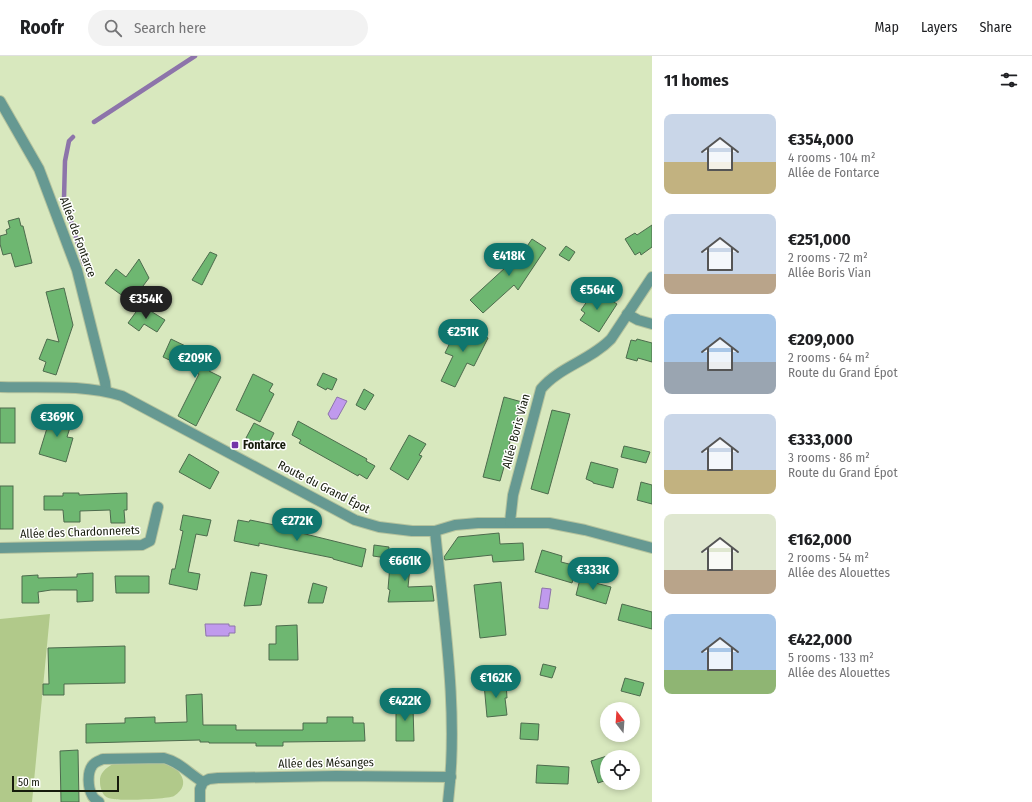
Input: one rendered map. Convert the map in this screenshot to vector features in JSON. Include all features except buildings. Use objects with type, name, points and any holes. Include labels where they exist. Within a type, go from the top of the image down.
[{"type":"street","name":"Allée de Fontarce","points":[[0,101],[38,170],[77,270],[106,382],[106,391]]},
{"type":"street","name":"Allée Boris Vian","points":[[510,522],[513,495],[542,389],[552,378],[597,352],[606,345],[652,277]]},
{"type":"street","points":[[627,314],[633,318],[652,324]]},
{"type":"street","name":"Route du Grand Épot","points":[[0,387],[72,388],[106,391],[128,400],[355,520],[378,528],[412,532],[435,531],[455,525],[510,522],[549,523],[585,530],[652,548]]},
{"type":"street","name":"Allée des Chardonnerets","points":[[0,548],[142,545],[150,541],[158,507]]},
{"type":"street","points":[[435,531],[451,692],[451,777],[448,802]]},
{"type":"street","points":[[99,802],[92,795],[89,782],[89,772],[91,766],[95,762],[103,759],[164,758],[173,760],[203,782],[200,789],[200,802]]},
{"type":"street","name":"Allée des Mésanges","points":[[203,782],[209,779],[218,778],[336,776],[451,777]]},
{"type":"green space","points":[[50,614],[32,802],[0,802],[0,619]]},
{"type":"green space","points":[[165,762],[175,768],[182,777],[183,786],[174,796],[155,799],[118,800],[110,799],[102,792],[100,779],[102,773],[113,764]]},
{"type":"shaded area","points":[[337,397],[347,401],[337,419],[331,419],[328,414]]},
{"type":"shaded area","points":[[542,588],[551,589],[548,609],[539,608]]},
{"type":"shaded area","points":[[205,624],[229,624],[229,626],[235,626],[235,633],[229,633],[229,636],[206,636]]},
{"type":"waterway","points":[[94,122],[195,56]]},
{"type":"waterway","points":[[73,137],[69,141],[65,161],[64,198],[84,264]]},
{"type":"place","name":"Fontarce","points":[[235,445]]}]
